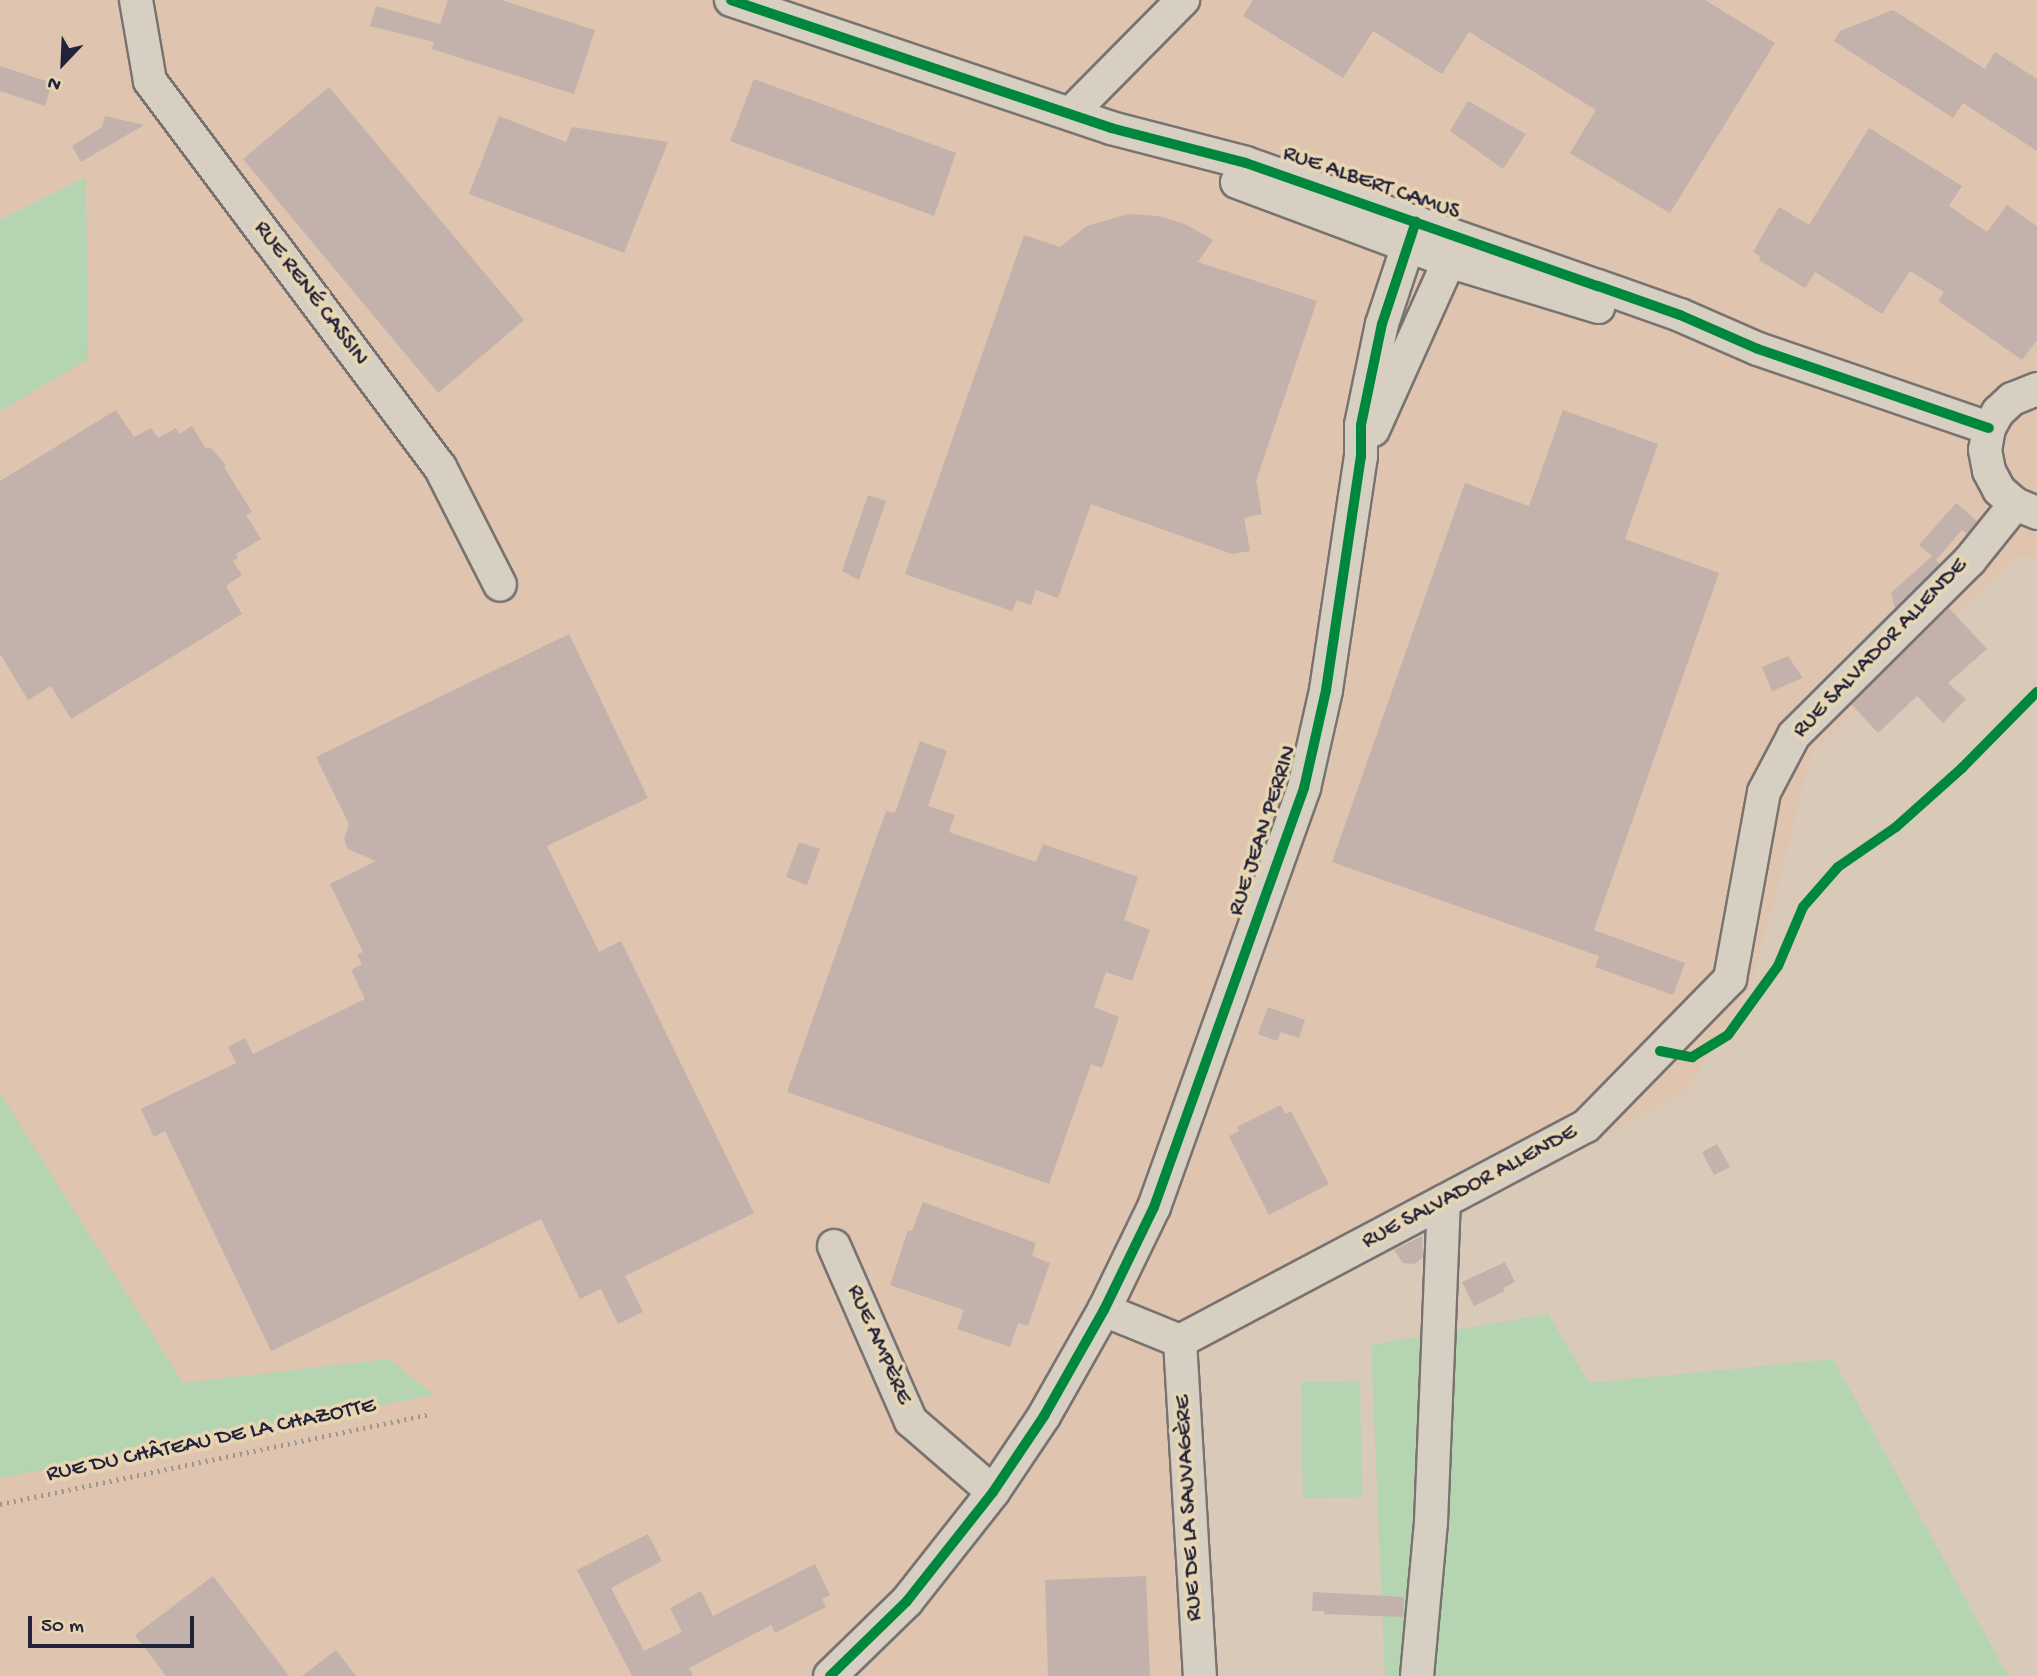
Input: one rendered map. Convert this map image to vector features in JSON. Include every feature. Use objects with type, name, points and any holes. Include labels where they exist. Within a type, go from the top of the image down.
[{"type":"street","name":"RUE RENÉ CASSIN","points":[[136,0],[150,81],[440,467],[500,584]]},
{"type":"street","name":"RUE ALBERT CAMUS","points":[[732,0],[1111,128],[1172,156],[1411,233],[1679,331],[1758,349],[1989,428]]},
{"type":"street","points":[[1069,114],[1183,0]]},
{"type":"street","name":"RUE JEAN PERRIN","points":[[1104,1310],[1154,1208],[1304,788],[1326,690],[1361,457],[1361,425],[1377,350],[1411,233]]},
{"type":"street","name":"RUE JEAN PERRIN","points":[[1361,457],[1455,249]]},
{"type":"street","points":[[2026,508],[1999,490],[1989,471],[1985,450],[1989,428],[1998,412],[2012,399],[2037,389]]},
{"type":"street","name":"RUE SALVADOR ALLENDE","points":[[1180,1341],[1586,1126],[1730,979],[1764,792],[1794,735],[2026,508]]},
{"type":"street","points":[[1418,1676],[1431,1522],[1444,1202]]},
{"type":"street","name":"RUE AMPÈRE","points":[[834,1245],[911,1422],[993,1492]]},
{"type":"street","points":[[830,1676],[907,1601],[993,1492],[1044,1416],[1104,1310],[1180,1341]]},
{"type":"street","name":"RUE DE LA SAUVAGÈRE","points":[[1180,1341],[1200,1676]]},
{"type":"shaded area","points":[[0,0],[2037,0],[2037,559],[2020,555],[1812,753],[1752,984],[1685,1092],[1184,1361],[1194,1676],[0,1676]]},
{"type":"green space","points":[[86,177],[88,359],[0,411],[0,220]]},
{"type":"green space","points":[[0,1093],[183,1383],[389,1359],[434,1395],[0,1478]]},
{"type":"green space","points":[[1548,1314],[1589,1383],[1833,1359],[2008,1676],[1385,1676],[1371,1345]]},
{"type":"green space","points":[[1360,1381],[1362,1497],[1303,1498],[1301,1382]]},
{"type":"building","points":[[448,0],[501,0],[595,30],[574,94],[432,49],[434,42],[370,26],[376,6],[440,24]]},
{"type":"building","points":[[1253,0],[1705,0],[1775,43],[1670,213],[1570,153],[1596,110],[1469,32],[1442,74],[1373,31],[1343,78],[1243,16]]},
{"type":"building","points":[[1893,10],[1985,69],[1995,52],[2037,79],[2037,151],[1963,103],[1953,118],[1834,41],[1840,31]]},
{"type":"building","points":[[0,66],[52,83],[45,106],[0,91]]},
{"type":"building","points":[[754,79],[956,153],[934,216],[730,141]]},
{"type":"building","points":[[329,87],[524,320],[438,393],[243,159]]},
{"type":"building","points":[[1468,101],[1526,134],[1503,169],[1450,131]]},
{"type":"building","points":[[105,116],[144,125],[81,162],[72,146],[102,127]]},
{"type":"building","points":[[499,116],[566,142],[572,127],[668,142],[624,253],[469,194]]},
{"type":"building","points":[[1869,128],[1962,186],[1949,206],[1987,232],[2007,205],[2037,226],[2037,340],[2022,360],[1938,301],[1944,292],[1910,271],[1882,314],[1815,272],[1805,288],[1759,260],[1760,256],[1753,252],[1779,207],[1809,225]]},
{"type":"building","points":[[1128,214],[1159,216],[1187,225],[1213,240],[1198,262],[1317,301],[1256,481],[1262,514],[1244,518],[1250,551],[1232,554],[1091,504],[1058,598],[1036,590],[1031,605],[1017,600],[1012,611],[905,574],[1024,235],[1060,247],[1087,226]]},
{"type":"building","points":[[116,410],[134,437],[151,428],[158,438],[176,428],[179,434],[192,426],[206,449],[210,447],[226,465],[224,467],[252,512],[246,515],[261,539],[236,554],[238,558],[233,561],[242,575],[226,586],[242,614],[71,719],[51,686],[28,700],[0,654],[0,481]]},
{"type":"building","points":[[1563,410],[1658,444],[1625,539],[1719,573],[1594,930],[1685,963],[1673,995],[1595,967],[1599,956],[1332,862],[1465,483],[1529,506]]},
{"type":"building","points":[[868,495],[886,501],[859,580],[842,571]]},
{"type":"building","points":[[1956,503],[1977,521],[1967,534],[1962,530],[1936,560],[1940,564],[1895,609],[1891,593],[1932,556],[1919,545]]},
{"type":"building","points":[[1949,608],[1987,649],[1948,683],[1966,699],[1943,723],[1917,696],[1878,733],[1851,704]]},
{"type":"building","points":[[569,634],[648,798],[547,846],[599,952],[621,941],[754,1213],[625,1276],[643,1312],[618,1324],[601,1289],[580,1299],[541,1219],[271,1351],[165,1131],[154,1137],[141,1109],[236,1063],[228,1047],[245,1038],[253,1054],[365,999],[351,970],[362,964],[357,955],[363,952],[330,884],[376,861],[348,849],[344,839],[349,824],[316,757]]},
{"type":"building","points":[[1788,656],[1803,678],[1772,691],[1762,667]]},
{"type":"building","points":[[920,741],[947,751],[928,806],[955,815],[949,832],[1036,862],[1043,844],[1138,877],[1124,920],[1150,930],[1132,981],[1106,972],[1094,1007],[1119,1017],[1102,1068],[1091,1064],[1049,1184],[787,1092],[886,811],[895,813]]},
{"type":"building","points":[[799,842],[820,849],[807,885],[786,877]]},
{"type":"building","points":[[1268,1007],[1305,1020],[1299,1038],[1281,1032],[1277,1041],[1258,1034]]},
{"type":"building","points":[[1281,1105],[1285,1114],[1291,1111],[1329,1184],[1269,1215],[1229,1136],[1239,1131],[1237,1127]]},
{"type":"building","points":[[1717,1144],[1730,1167],[1714,1175],[1702,1152]]},
{"type":"building","points":[[923,1202],[1036,1243],[1032,1256],[1050,1263],[1028,1326],[1018,1323],[1010,1347],[957,1329],[964,1310],[890,1285],[908,1230],[912,1231]]},
{"type":"building","points":[[1422,1236],[1423,1257],[1415,1264],[1403,1263],[1394,1250]]},
{"type":"building","points":[[1505,1262],[1515,1282],[1503,1288],[1505,1291],[1474,1306],[1462,1282]]},
{"type":"building","points":[[648,1534],[662,1561],[611,1588],[644,1651],[682,1632],[670,1608],[701,1591],[713,1616],[815,1564],[830,1595],[822,1599],[826,1607],[775,1633],[771,1625],[689,1668],[693,1676],[632,1676],[577,1570]]},
{"type":"building","points":[[213,1576],[289,1676],[166,1676],[135,1635]]},
{"type":"building","points":[[1146,1576],[1150,1676],[1048,1676],[1045,1580]]},
{"type":"building","points":[[1313,1592],[1404,1597],[1403,1617],[1324,1614],[1324,1611],[1312,1611]]},
{"type":"building","points":[[336,1650],[356,1676],[302,1676]]},
{"type":"cycle path","points":[[731,0],[1111,128],[1246,163],[1680,315],[1758,349],[1989,428]]},
{"type":"cycle path","points":[[830,1676],[907,1601],[993,1492],[1044,1416],[1104,1310],[1154,1207],[1304,788],[1326,690],[1361,457],[1361,425],[1382,324],[1416,221]]},
{"type":"cycle path","points":[[1660,1051],[1692,1057],[1728,1035],[1778,966],[1803,907],[1838,867],[1896,827],[1962,768],[2037,692]]}]
